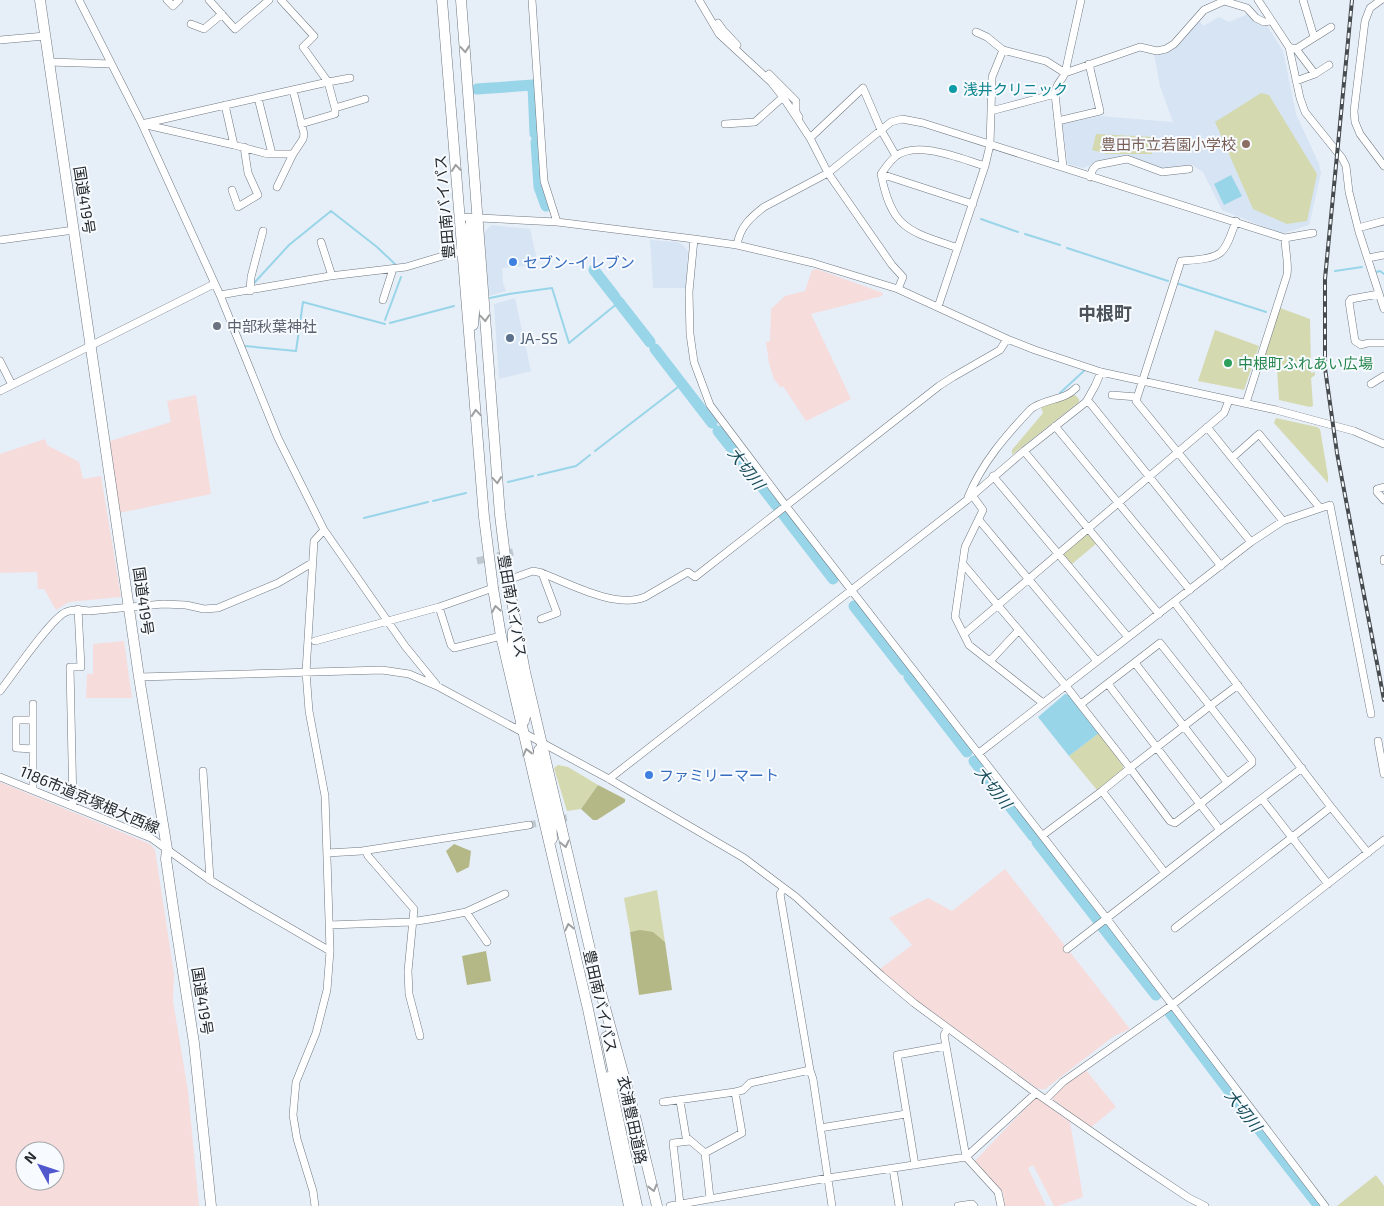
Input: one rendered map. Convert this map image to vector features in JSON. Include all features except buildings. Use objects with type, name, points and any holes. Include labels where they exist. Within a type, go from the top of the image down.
[{"type":"highway","name":"国道419号","points":[[40,0],[139,677],[167,849],[166,859],[194,1043],[211,1206]]},
{"type":"highway","name":"豊田南バイパス","points":[[442,0],[484,517],[492,588],[520,728],[590,1017],[629,1206]]},
{"type":"highway","name":"豊田南バイパス","points":[[461,0],[500,515],[513,616],[596,975],[636,1120],[657,1206]]},
{"type":"highway","points":[[470,346],[475,300],[470,226],[471,221],[476,217]]},
{"type":"highway","points":[[513,616],[513,656],[526,713],[520,728]]},
{"type":"highway","points":[[544,745],[539,749],[538,758],[551,815],[552,857]]},
{"type":"highway","name":"衣浦豊田道路","points":[[575,955],[589,992],[640,1206]]},
{"type":"highway","name":"衣浦豊田道路","points":[[596,975],[599,1005],[637,1206]]},
{"type":"street","points":[[80,0],[111,64],[144,123],[220,295],[278,438],[324,530],[386,620],[437,686]]},
{"type":"street","points":[[167,0],[173,6],[179,0]]},
{"type":"street","points":[[209,0],[236,28],[268,0]]},
{"type":"street","points":[[281,0],[314,36],[303,47],[328,82],[335,108],[334,114],[301,124]]},
{"type":"street","points":[[532,0],[544,181],[557,222]]},
{"type":"street","points":[[699,0],[719,34],[771,82],[811,138]]},
{"type":"street","points":[[703,0],[723,30],[796,101],[796,112],[828,173],[892,265],[903,277],[898,289]]},
{"type":"street","points":[[1062,167],[1055,94],[1056,85],[1063,77],[1081,0]]},
{"type":"street","points":[[1242,0],[1246,2],[1247,8]]},
{"type":"street","points":[[1258,0],[1270,20],[1315,74]]},
{"type":"street","points":[[1303,0],[1314,37]]},
{"type":"street","points":[[1381,0],[1370,8],[1365,20],[1354,117],[1360,134],[1384,166]]},
{"type":"street","points":[[1064,73],[1113,58],[1140,47],[1157,51],[1166,49],[1174,44],[1204,10],[1224,1],[1247,8],[1256,18],[1264,22],[1270,20]]},
{"type":"street","points":[[191,24],[204,29],[222,14]]},
{"type":"street","points":[[1293,48],[1331,27]]},
{"type":"street","points":[[976,32],[1003,50],[1046,61],[1064,73]]},
{"type":"street","points":[[0,40],[45,36]]},
{"type":"street","points":[[1293,48],[1296,82],[1305,112],[1342,158],[1346,166],[1349,192],[1358,228],[1384,309]]},
{"type":"street","points":[[938,306],[985,166],[990,145],[992,77],[1003,50]]},
{"type":"street","points":[[49,62],[111,64]]},
{"type":"street","points":[[1058,121],[1100,111],[1089,64]]},
{"type":"street","points":[[1296,82],[1315,74],[1329,64]]},
{"type":"street","points":[[144,123],[350,78]]},
{"type":"street","points":[[811,138],[863,88],[881,130],[896,156]]},
{"type":"street","points":[[277,187],[304,134],[293,90]]},
{"type":"street","points":[[991,111],[1055,94]]},
{"type":"street","points":[[258,98],[272,154]]},
{"type":"street","points":[[725,124],[755,122],[783,98]]},
{"type":"street","points":[[335,108],[365,99]]},
{"type":"street","points":[[225,105],[234,145]]},
{"type":"street","points":[[737,245],[739,233],[755,214],[764,207],[828,173],[891,122],[902,119],[922,123],[1285,238],[1313,233]]},
{"type":"street","points":[[144,123],[272,154],[293,154]]},
{"type":"street","points":[[232,190],[238,207],[258,195],[248,173],[244,147]]},
{"type":"street","points":[[881,174],[896,156],[916,148],[985,166]]},
{"type":"street","points":[[1090,176],[1097,165],[1127,158],[1162,172],[1189,169]]},
{"type":"street","points":[[881,174],[972,204]]},
{"type":"street","points":[[881,174],[892,211],[903,225],[912,232],[958,248]]},
{"type":"street","points":[[460,217],[557,222],[694,239],[737,245],[812,263],[898,289],[1007,339],[1101,372],[1246,403],[1339,426],[1384,444]]},
{"type":"street","points":[[1236,221],[1226,246],[1220,253],[1211,257],[1181,261],[1136,401],[1251,542]]},
{"type":"street","points":[[1358,228],[1384,221]]},
{"type":"street","points":[[0,240],[74,230]]},
{"type":"street","points":[[250,291],[251,278],[263,231]]},
{"type":"street","points":[[1246,403],[1287,275],[1288,267],[1284,251],[1285,238]]},
{"type":"street","points":[[694,239],[688,313],[694,362],[710,405],[786,506],[1043,835],[1325,1206]]},
{"type":"street","points":[[321,242],[332,276]]},
{"type":"street","points":[[220,295],[332,276],[415,266],[463,251]]},
{"type":"street","points":[[1368,258],[1384,254]]},
{"type":"street","points":[[383,300],[393,269]]},
{"type":"street","points":[[0,391],[214,284]]},
{"type":"street","points":[[1379,294],[1351,299],[1349,302],[1355,341],[1361,344],[1384,343]]},
{"type":"street","points":[[508,580],[533,571],[602,596],[638,600],[688,572],[695,577],[939,386],[1000,350],[1007,339]]},
{"type":"street","points":[[0,361],[12,385]]},
{"type":"street","points":[[609,778],[852,590],[1086,402],[1096,386],[1101,372]]},
{"type":"street","points":[[1371,384],[1384,376]]},
{"type":"street","points":[[969,497],[974,482],[991,455],[1031,409],[1038,403],[1070,394],[1076,388]]},
{"type":"street","points":[[1112,395],[1137,397]]},
{"type":"street","points":[[964,634],[1118,501],[1224,413],[1229,400]]},
{"type":"street","points":[[1086,402],[1090,403],[1221,566]]},
{"type":"street","points":[[1055,426],[1190,590]]},
{"type":"street","points":[[1207,427],[1283,521]]},
{"type":"street","points":[[1232,458],[1259,434],[1320,508]]},
{"type":"street","points":[[1024,451],[1158,614]]},
{"type":"street","points":[[993,476],[1128,637]]},
{"type":"street","points":[[1381,488],[1377,492],[1384,500]]},
{"type":"street","points":[[969,497],[983,510],[965,547],[955,617],[969,644],[1043,703]]},
{"type":"street","points":[[979,753],[1251,542],[1283,521],[1330,504],[1371,714]]},
{"type":"street","points":[[979,520],[1097,661]]},
{"type":"street","points":[[315,1206],[313,1191],[297,1139],[293,1115],[296,1082],[316,1033],[327,990],[330,951],[324,796],[309,711],[306,672],[314,541],[324,530]]},
{"type":"street","points":[[0,691],[50,625],[65,612],[78,609],[89,611],[163,604],[204,609],[218,608],[278,583],[312,563]]},
{"type":"street","points":[[963,564],[1066,686],[1170,821],[1175,823],[1252,763],[1252,760],[1160,643],[1135,664],[1080,704]]},
{"type":"street","points":[[540,618],[557,613],[542,573]]},
{"type":"street","points":[[316,641],[439,606],[492,588]]},
{"type":"street","points":[[1174,602],[1368,853]]},
{"type":"street","points":[[439,606],[451,645],[454,648],[501,636]]},
{"type":"street","points":[[73,806],[70,667],[81,668],[78,609]]},
{"type":"street","points":[[990,661],[1019,630]]},
{"type":"street","points":[[1135,664],[1227,782]]},
{"type":"street","points":[[139,677],[393,671],[414,676],[437,686],[520,728],[544,745],[609,778],[744,858],[784,888],[899,991],[948,1028],[1036,1093],[1165,1183],[1205,1206]]},
{"type":"street","points":[[1108,684],[1220,830]]},
{"type":"street","points":[[1043,835],[1238,685]]},
{"type":"street","points":[[33,704],[33,790]]},
{"type":"street","points":[[33,720],[16,720],[16,748],[34,749]]},
{"type":"street","points":[[1378,740],[1384,774]]},
{"type":"street","points":[[1067,949],[1302,768]]},
{"type":"street","points":[[202,771],[210,880]]},
{"type":"street","name":"1186市道京塚根大西線","points":[[0,777],[151,838],[210,880],[330,951]]},
{"type":"street","points":[[1102,791],[1165,873]]},
{"type":"street","points":[[1262,799],[1328,884]]},
{"type":"street","points":[[1175,928],[1331,807]]},
{"type":"street","points":[[327,852],[366,851],[529,825]]},
{"type":"street","points":[[1046,1099],[1063,1082],[1172,1005],[1384,840]]},
{"type":"street","points":[[366,851],[368,856],[414,909],[408,971],[409,994],[420,1036]]},
{"type":"street","points":[[784,888],[780,894],[810,1070],[814,1078],[832,1206]]},
{"type":"street","points":[[329,925],[414,922],[466,912],[505,894]]},
{"type":"street","points":[[466,912],[487,942]]},
{"type":"street","points":[[948,1028],[944,1035],[966,1157],[998,1192],[1001,1206]]},
{"type":"street","points":[[915,1165],[897,1055],[946,1046]]},
{"type":"street","points":[[663,1102],[735,1092],[743,1090],[750,1083],[810,1070]]},
{"type":"street","points":[[705,1153],[742,1133],[735,1092]]},
{"type":"street","points":[[670,1206],[828,1178],[966,1157],[1036,1093]]},
{"type":"street","points":[[680,1101],[686,1137],[705,1153],[710,1198]]},
{"type":"street","points":[[820,1128],[906,1114]]},
{"type":"street","points":[[680,1204],[673,1143],[690,1141]]},
{"type":"street","points":[[892,1169],[899,1206]]},
{"type":"street","points":[[958,1206],[972,1204],[974,1206]]},
{"type":"shaded area","name":"豊田市立若園小学校","points":[[1248,14],[1266,24],[1283,51],[1296,114],[1319,164],[1321,173],[1309,225],[1281,234],[1222,210],[1203,172],[1192,165],[1161,169],[1122,156],[1103,160],[1083,168],[1068,164],[1062,124],[1099,116],[1173,122],[1160,86],[1154,54],[1165,54],[1177,47],[1198,19],[1203,26],[1219,17],[1229,22]]},
{"type":"shaded area","points":[[492,225],[530,229],[537,260],[526,266],[502,268],[503,283],[506,291],[489,296],[484,232]]},
{"type":"shaded area","points":[[650,240],[677,242],[688,251],[686,288],[653,288]]},
{"type":"shaded area","points":[[817,269],[883,293],[882,296],[811,314],[851,399],[806,421],[783,386],[781,388],[774,379],[769,363],[766,342],[770,341],[771,309],[785,296],[805,291],[812,270]]},
{"type":"shaded area","name":"JA-SS","points":[[515,298],[531,371],[499,379],[494,304]]},
{"type":"shaded area","points":[[196,395],[211,494],[119,513],[107,442],[171,422],[167,401]]},
{"type":"shaded area","points":[[45,439],[47,445],[79,462],[83,479],[101,476],[121,597],[69,602],[56,610],[44,589],[38,589],[37,572],[0,573],[0,454]]},
{"type":"shaded area","points":[[124,641],[132,698],[86,698],[87,674],[93,674],[93,644]]},
{"type":"shaded area","points":[[0,782],[150,844],[155,850],[174,974],[173,1001],[188,1091],[199,1206],[0,1206]]},
{"type":"shaded area","points":[[1005,869],[1130,1029],[1114,1036],[1045,1089],[1038,1089],[901,989],[880,969],[912,945],[889,918],[928,898],[952,911]]},
{"type":"shaded area","points":[[1085,1069],[1116,1107],[1090,1128],[1050,1097],[1066,1082]]},
{"type":"shaded area","points":[[1036,1097],[1070,1122],[1083,1197],[1054,1206],[1033,1165],[1028,1168],[1046,1206],[1005,1206],[1003,1193],[972,1164]]},
{"type":"green space","points":[[1261,93],[1269,95],[1317,174],[1307,221],[1287,224],[1253,209],[1215,122]]},
{"type":"green space","points":[[1096,134],[1153,137],[1152,154],[1107,154],[1092,150]]},
{"type":"green space","points":[[1280,308],[1310,319],[1311,373],[1315,372],[1315,375],[1311,378],[1313,406],[1310,407],[1279,400],[1277,368],[1261,363]]},
{"type":"green space","name":"中根町ふれあい広場","points":[[1215,330],[1259,346],[1244,390],[1198,381]]},
{"type":"green space","points":[[1075,395],[1079,402],[1012,455],[1012,450],[1043,413],[1038,405]]},
{"type":"green space","points":[[1276,418],[1320,429],[1328,483],[1274,423]]},
{"type":"green space","points":[[1086,533],[1089,533],[1097,543],[1072,564],[1063,554]]},
{"type":"green space","points":[[1099,733],[1123,766],[1123,769],[1097,790],[1069,756]]},
{"type":"green space","points":[[558,765],[568,767],[598,785],[581,809],[567,811],[554,768]]},
{"type":"green space","points":[[598,785],[625,799],[625,802],[597,820],[593,820],[581,809]]},
{"type":"green space","points":[[454,844],[471,851],[469,867],[457,873],[446,851]]},
{"type":"green space","points":[[657,890],[665,942],[649,932],[630,932],[624,898]]},
{"type":"green space","points":[[640,930],[653,932],[665,942],[672,990],[639,995],[630,932]]},
{"type":"green space","points":[[486,951],[491,981],[467,985],[462,956]]},
{"type":"green space","points":[[1376,1175],[1384,1186],[1384,1206],[1337,1206]]},
{"type":"water","points":[[1231,175],[1242,196],[1224,205],[1214,184]]},
{"type":"water","points":[[1065,694],[1070,695],[1099,733],[1069,756],[1038,717]]},
{"type":"waterway","name":"大切川","points":[[477,89],[533,85],[535,134]]},
{"type":"waterway","name":"大切川","points":[[536,142],[539,187],[546,206]]},
{"type":"waterway","points":[[255,282],[289,245],[331,211],[377,247],[396,265]]},
{"type":"waterway","points":[[981,219],[1018,232]]},
{"type":"waterway","points":[[1025,234],[1060,245]]},
{"type":"waterway","points":[[1067,248],[1168,281]]},
{"type":"waterway","points":[[1335,271],[1362,267]]},
{"type":"waterway","name":"大切川","points":[[594,270],[615,297]]},
{"type":"waterway","points":[[1376,272],[1380,271],[1384,274]]},
{"type":"waterway","points":[[385,320],[401,277]]},
{"type":"waterway","points":[[1176,283],[1266,312]]},
{"type":"waterway","points":[[490,298],[552,288],[569,343],[619,302]]},
{"type":"waterway","name":"大切川","points":[[618,301],[650,342]]},
{"type":"waterway","points":[[245,346],[296,351],[303,302],[385,324]]},
{"type":"waterway","points":[[390,323],[454,306]]},
{"type":"waterway","name":"大切川","points":[[655,349],[712,423]]},
{"type":"waterway","points":[[1060,393],[1086,369]]},
{"type":"waterway","points":[[595,451],[682,384]]},
{"type":"waterway","name":"大切川","points":[[718,431],[776,505]]},
{"type":"waterway","points":[[538,475],[576,466],[590,455]]},
{"type":"waterway","points":[[508,482],[533,476]]},
{"type":"waterway","points":[[433,501],[466,493]]},
{"type":"waterway","points":[[364,518],[428,502]]},
{"type":"waterway","name":"大切川","points":[[782,513],[833,579]]},
{"type":"waterway","name":"大切川","points":[[854,606],[904,670]]},
{"type":"waterway","name":"大切川","points":[[909,677],[967,752]]},
{"type":"waterway","name":"大切川","points":[[974,761],[1033,836]]},
{"type":"waterway","name":"大切川","points":[[1037,842],[1097,919]]},
{"type":"waterway","name":"大切川","points":[[1101,925],[1156,995]]},
{"type":"waterway","name":"大切川","points":[[1170,1013],[1319,1206]]},
{"type":"tunnel","points":[[477,561],[513,552]]},
{"type":"tunnel","points":[[529,825],[570,817]]},
{"type":"railway","points":[[1352,0],[1325,279],[1325,368],[1337,453],[1384,700]]},
{"type":"place","name":"浅井クリニック","points":[[953,89]]},
{"type":"place","name":"豊田市立若園小学校","points":[[1246,144]]},
{"type":"place","name":"セブン-イレブン","points":[[513,262]]},
{"type":"place","name":"中部秋葉神社","points":[[217,326]]},
{"type":"place","name":"JA-SS","points":[[510,338]]},
{"type":"place","name":"中根町ふれあい広場","points":[[1228,363]]},
{"type":"place","name":"ファミリーマート","points":[[649,775]]},
{"type":"district","name":"中根町","points":[[1105,313]]}]
